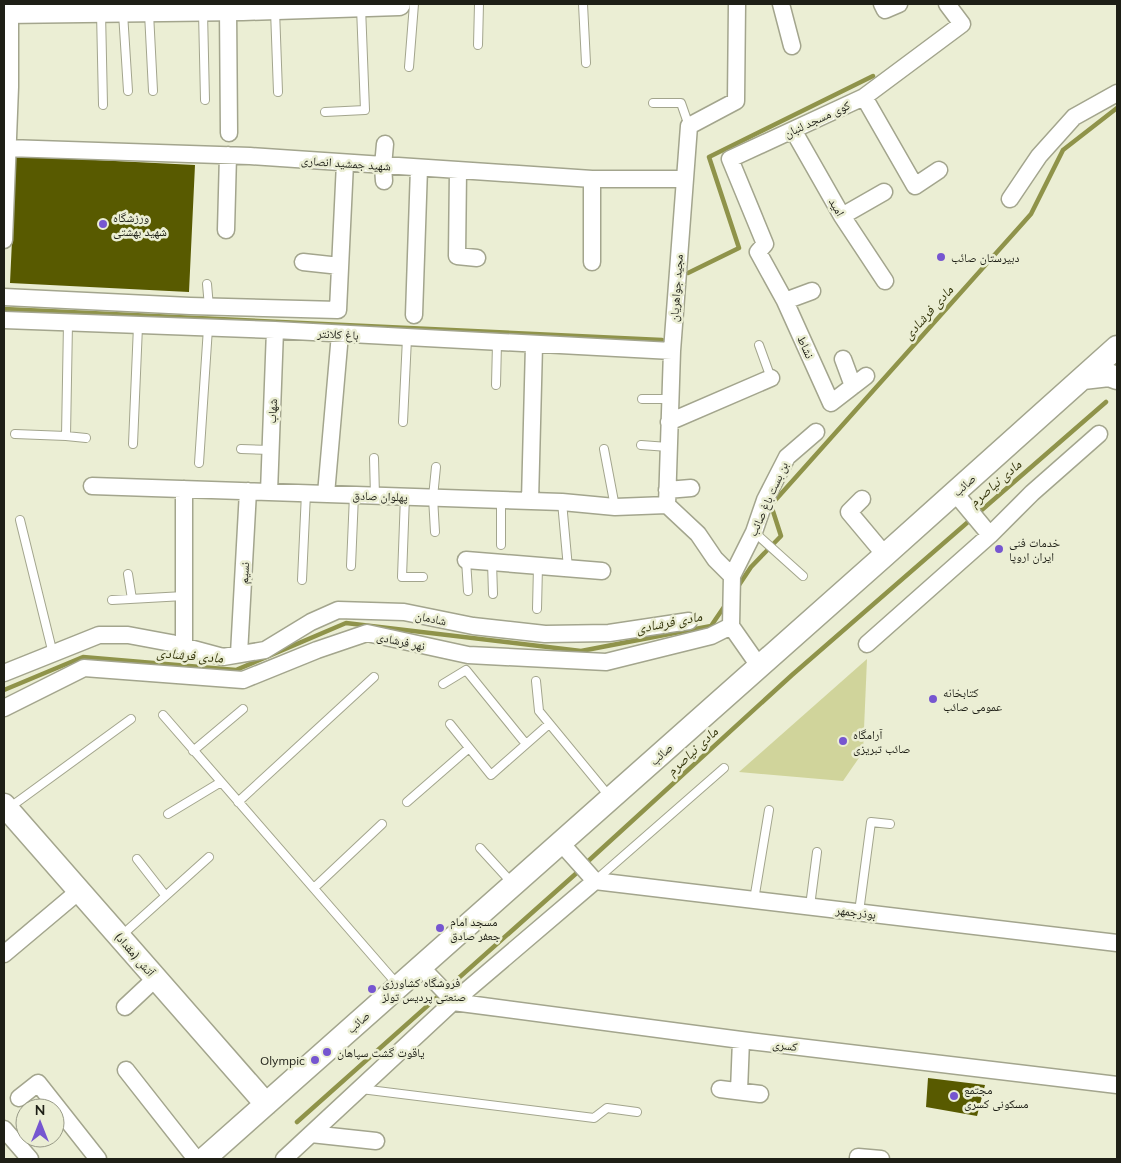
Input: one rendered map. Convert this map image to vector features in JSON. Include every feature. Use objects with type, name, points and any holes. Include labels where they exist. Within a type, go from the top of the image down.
[{"type":"main road","points":[[7,12],[148,7],[228,9],[399,4]]},
{"type":"main road","name":"صائب","points":[[204,1159],[886,555],[961,502],[1083,378],[1117,347]]},
{"type":"main road","points":[[1083,378],[1109,375],[1117,378]]},
{"type":"main road","name":"آتش (مقداد)","points":[[5,809],[79,890],[266,1104]]},
{"type":"street","points":[[688,126],[736,100],[737,4]]},
{"type":"street","points":[[781,4],[792,46]]},
{"type":"street","points":[[882,4],[885,10],[899,4]]},
{"type":"street","name":"کوی مسجد لنبان","points":[[758,252],[765,244],[730,159],[864,97],[962,24],[946,4]]},
{"type":"street","points":[[228,9],[230,133]]},
{"type":"street","points":[[4,240],[7,148],[7,12]]},
{"type":"street","points":[[1010,199],[1039,156],[1074,117],[1117,93]]},
{"type":"street","points":[[864,97],[915,186],[939,170]]},
{"type":"street","name":"مجید جواهریان","points":[[667,498],[672,351],[688,126]]},
{"type":"street","name":"امید","points":[[793,130],[842,216],[885,281]]},
{"type":"street","points":[[384,173],[385,144]]},
{"type":"street","name":"شهید جمشید انصاری","points":[[7,148],[228,155],[345,164],[384,173],[418,168],[592,179],[685,179]]},
{"type":"street","points":[[226,230],[228,155]]},
{"type":"street","points":[[304,262],[340,266],[345,164]]},
{"type":"street","points":[[414,314],[418,168]]},
{"type":"street","points":[[458,171],[457,256],[477,258]]},
{"type":"street","points":[[592,179],[592,262]]},
{"type":"street","points":[[842,216],[884,192]]},
{"type":"street","name":"نشاط","points":[[758,252],[785,301],[831,403],[866,376]]},
{"type":"street","name":"باغ کلانتر","points":[[4,296],[209,307],[338,310],[340,266]]},
{"type":"street","points":[[785,301],[812,291]]},
{"type":"street","points":[[68,323],[70,300]]},
{"type":"street","name":"باغ کلانتر","points":[[4,320],[275,330],[672,351]]},
{"type":"street","name":"شهاب","points":[[269,492],[275,330]]},
{"type":"street","points":[[326,494],[340,334]]},
{"type":"street","points":[[530,501],[534,345]]},
{"type":"street","points":[[843,359],[853,386]]},
{"type":"street","points":[[669,422],[771,378]]},
{"type":"street","name":"بن بست باغ صائب","points":[[732,576],[754,532],[765,500],[787,457],[816,432]]},
{"type":"street","points":[[867,644],[988,532],[1099,434]]},
{"type":"street","name":"پهلوان صادق","points":[[92,486],[562,502],[616,507],[667,498],[691,488]]},
{"type":"street","points":[[184,489],[184,647]]},
{"type":"street","name":"نسیم","points":[[239,654],[248,491]]},
{"type":"street","points":[[667,498],[698,534],[715,559],[732,576],[731,626],[759,666]]},
{"type":"street","points":[[862,499],[849,512],[886,555]]},
{"type":"street","points":[[961,502],[988,532]]},
{"type":"street","points":[[466,560],[602,571]]},
{"type":"street","name":"شادمان","points":[[4,673],[99,636],[128,636],[223,657],[265,650],[310,622],[338,610],[404,612],[473,626],[545,634],[609,633],[689,621]]},
{"type":"street","name":"نهر فرشادی","points":[[4,708],[84,668],[243,680],[317,650],[367,633],[468,655],[606,662],[710,636],[731,626]]},
{"type":"street","points":[[284,1159],[361,1089],[447,995],[595,881],[561,843]]},
{"type":"street","name":"بوذرجمهر","points":[[595,881],[1117,943]]},
{"type":"street","points":[[4,954],[79,890]]},
{"type":"street","points":[[422,967],[447,995]]},
{"type":"street","points":[[125,1007],[156,978]]},
{"type":"street","name":"کسری","points":[[447,995],[741,1040],[1117,1085]]},
{"type":"street","points":[[739,1091],[741,1040]]},
{"type":"street","points":[[126,1070],[196,1159]]},
{"type":"street","points":[[19,1098],[38,1083],[50,1098]]},
{"type":"street","points":[[720,1089],[760,1094]]},
{"type":"street","points":[[65,1117],[98,1159]]},
{"type":"street","points":[[4,1129],[30,1159]]},
{"type":"street","points":[[311,1134],[376,1141]]},
{"type":"street","points":[[858,1159],[858,1157],[881,1159]]},
{"type":"lane","points":[[409,67],[414,4]]},
{"type":"lane","points":[[478,45],[480,4]]},
{"type":"lane","points":[[583,4],[586,62]]},
{"type":"lane","points":[[325,112],[365,110],[361,5]]},
{"type":"lane","points":[[148,7],[154,91]]},
{"type":"lane","points":[[203,7],[205,100]]},
{"type":"lane","points":[[275,8],[278,92]]},
{"type":"lane","points":[[111,9],[128,91]]},
{"type":"lane","points":[[103,105],[111,9]]},
{"type":"lane","points":[[653,103],[682,103],[688,126]]},
{"type":"lane","points":[[207,284],[209,307]]},
{"type":"lane","points":[[66,436],[68,323]]},
{"type":"lane","points":[[134,444],[138,326]]},
{"type":"lane","points":[[199,463],[208,328]]},
{"type":"lane","points":[[403,422],[407,338]]},
{"type":"lane","points":[[496,385],[498,343]]},
{"type":"lane","points":[[759,345],[771,378]]},
{"type":"lane","points":[[642,400],[670,400]]},
{"type":"lane","points":[[16,434],[86,438]]},
{"type":"lane","points":[[641,445],[668,447]]},
{"type":"lane","points":[[242,449],[270,450]]},
{"type":"lane","points":[[604,449],[616,507]]},
{"type":"lane","points":[[374,458],[375,496]]},
{"type":"lane","points":[[435,532],[433,497],[436,467]]},
{"type":"lane","points":[[302,580],[306,493]]},
{"type":"lane","points":[[351,566],[354,495]]},
{"type":"lane","points":[[405,496],[402,577],[423,577]]},
{"type":"lane","points":[[501,500],[501,544]]},
{"type":"lane","points":[[562,502],[568,568]]},
{"type":"lane","points":[[20,520],[53,654]]},
{"type":"lane","points":[[754,532],[803,576]]},
{"type":"lane","points":[[466,560],[468,591]]},
{"type":"lane","points":[[492,562],[493,594]]},
{"type":"lane","points":[[536,609],[538,566]]},
{"type":"lane","points":[[128,574],[132,599]]},
{"type":"lane","points":[[112,600],[184,596]]},
{"type":"lane","points":[[443,684],[466,670],[526,744]]},
{"type":"lane","points":[[238,802],[374,677]]},
{"type":"lane","points":[[536,681],[539,711],[611,798]]},
{"type":"lane","points":[[193,751],[243,709]]},
{"type":"lane","points":[[162,715],[399,986]]},
{"type":"lane","points":[[5,809],[131,719]]},
{"type":"lane","points":[[450,724],[491,775],[549,724]]},
{"type":"lane","points":[[407,802],[469,748]]},
{"type":"lane","points":[[595,881],[724,768]]},
{"type":"lane","points":[[168,814],[221,782]]},
{"type":"lane","points":[[754,900],[769,810]]},
{"type":"lane","points":[[859,912],[870,822],[890,824]]},
{"type":"lane","points":[[314,888],[382,824]]},
{"type":"lane","points":[[480,848],[514,885]]},
{"type":"lane","points":[[810,906],[817,852]]},
{"type":"lane","points":[[120,937],[209,857]]},
{"type":"lane","points":[[137,859],[166,895]]},
{"type":"lane","points":[[361,1089],[594,1118],[607,1108],[637,1112]]},
{"type":"green space","points":[[867,659],[863,752],[843,781],[739,772]]},
{"type":"building","name":"ورزشگاه شهید بهشتی","points":[[16,156],[195,165],[189,292],[10,283]]},
{"type":"building","name":"مجتمع مسکونی کسری","points":[[928,1078],[985,1085],[977,1116],[926,1107]]},
{"type":"waterway","points":[[688,273],[739,248],[709,157],[873,76]]},
{"type":"waterway","name":"مادی فرشادی","points":[[737,588],[751,567],[781,536],[771,505],[1031,214],[1063,150],[1117,108]]},
{"type":"waterway","points":[[4,309],[662,340]]},
{"type":"waterway","name":"مادی نیاصرم","points":[[585,864],[792,675],[1106,402]]},
{"type":"waterway","name":"مادی فرشادی","points":[[4,690],[83,657],[236,670],[346,623],[581,651],[711,626],[726,604]]},
{"type":"waterway","name":"مادی نیاصرم","points":[[297,1122],[580,870]]},
{"type":"place","name":"ورزشگاه شهید بهشتی","points":[[103,224]]},
{"type":"place","name":"دبیرستان صائب","points":[[941,257]]},
{"type":"place","name":"خدمات فنی ایران اروپا","points":[[999,549]]},
{"type":"place","name":"کتابخانه عمومی صائب","points":[[933,699]]},
{"type":"place","name":"آرامگاه صائب تبریزی","points":[[843,741]]},
{"type":"place","name":"مسجد امام جعفر صادق","points":[[440,928]]},
{"type":"place","name":"فروشگاه کشاورزی صنعتی پردیس تولز","points":[[372,989]]},
{"type":"place","name":"یاقوت گشت سپاهان","points":[[327,1052]]},
{"type":"place","name":"Olympic","points":[[315,1060]]},
{"type":"place","name":"مجتمع مسکونی کسری","points":[[954,1096]]}]
